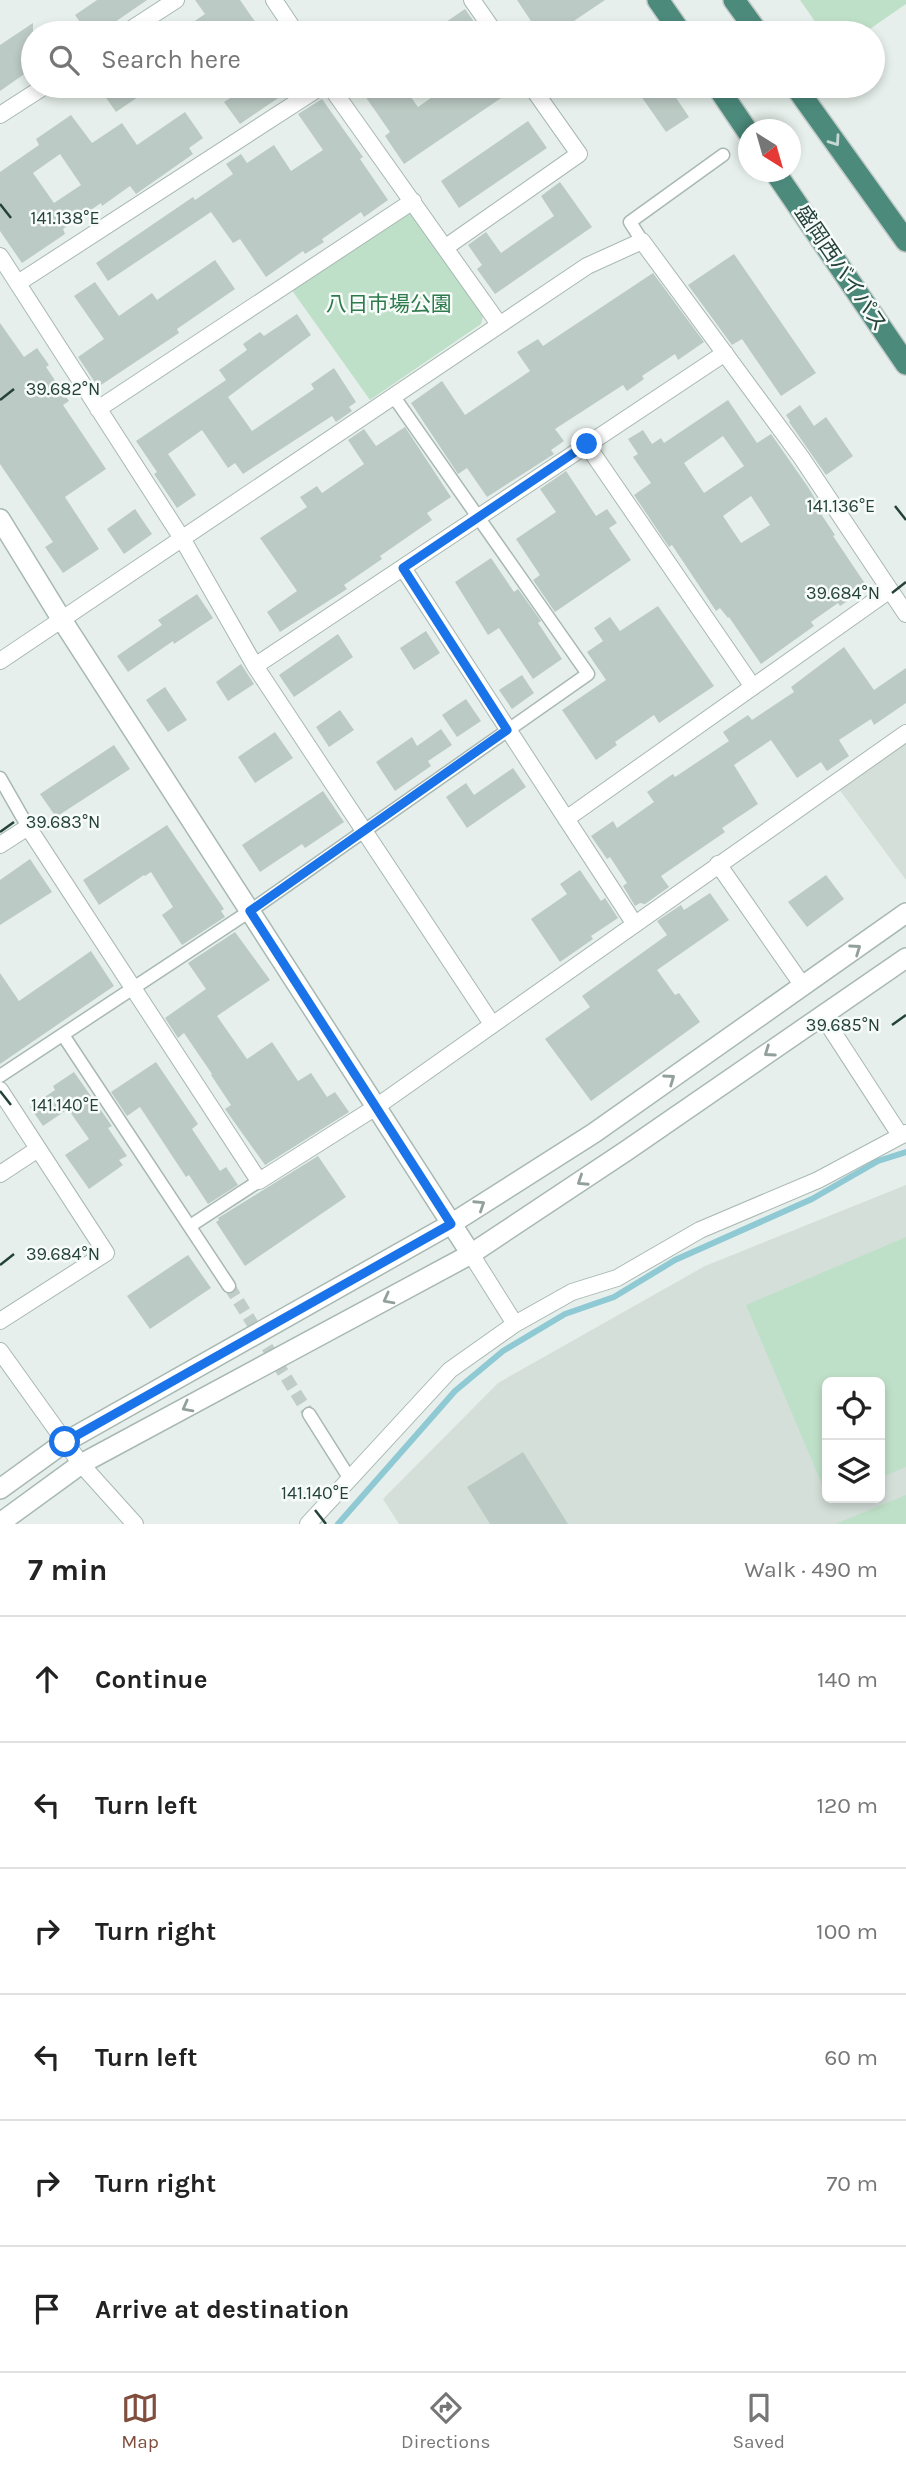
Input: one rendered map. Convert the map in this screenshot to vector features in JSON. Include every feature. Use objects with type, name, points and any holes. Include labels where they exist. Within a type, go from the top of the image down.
[{"type":"highway","points":[[658,0],[673,21]]},
{"type":"highway","points":[[734,0],[749,21]]},
{"type":"highway","points":[[725,98],[739,119]]},
{"type":"highway","points":[[804,98],[906,241]]},
{"type":"highway","name":"盛岡西バイパス","points":[[782,182],[906,364]]},
{"type":"street","points":[[144,21],[176,0]]},
{"type":"street","points":[[274,0],[288,21]]},
{"type":"street","points":[[472,0],[487,21]]},
{"type":"street","points":[[0,115],[26,98]]},
{"type":"street","points":[[18,283],[303,98]]},
{"type":"street","points":[[339,98],[499,324]]},
{"type":"street","points":[[446,247],[579,154],[539,98]]},
{"type":"street","points":[[723,155],[630,222],[801,457],[906,614]]},
{"type":"street","points":[[99,409],[413,201]]},
{"type":"street","points":[[0,661],[587,266],[642,241]]},
{"type":"street","points":[[0,256],[183,540],[256,666],[492,1024]]},
{"type":"street","points":[[256,666],[725,353]]},
{"type":"street","points":[[0,1076],[250,911],[588,674],[394,397]]},
{"type":"street","points":[[587,444],[753,687]]},
{"type":"street","points":[[0,519],[514,1324]]},
{"type":"street","points":[[403,568],[634,923]]},
{"type":"street","points":[[566,819],[890,590]]},
{"type":"street","points":[[190,1226],[376,1107],[906,733]]},
{"type":"street","points":[[0,778],[28,827],[132,990],[259,1181]]},
{"type":"street","points":[[0,845],[28,827]]},
{"type":"street","points":[[718,864],[803,986]]},
{"type":"street","points":[[0,1489],[65,1442],[451,1224],[593,1132],[906,913]]},
{"type":"street","points":[[0,1523],[81,1464],[471,1254],[906,958]]},
{"type":"street","points":[[308,1524],[450,1370],[514,1324],[572,1292],[617,1278],[700,1230],[818,1180],[903,1134],[822,1015]]},
{"type":"street","points":[[63,1035],[229,1286]]},
{"type":"street","points":[[0,1090],[106,1253],[0,1321]]},
{"type":"street","points":[[0,1174],[38,1149]]},
{"type":"street","points":[[0,1351],[81,1464],[135,1524]]},
{"type":"street","points":[[309,1414],[350,1479]]},
{"type":"shaded area","points":[[906,741],[906,880],[839,789]]},
{"type":"shaded area","points":[[906,1185],[906,1524],[399,1524],[383,1499],[498,1383],[705,1266]]},
{"type":"green space","points":[[800,0],[906,0],[906,4],[881,21],[815,21]]},
{"type":"green space","name":"八日市場公園","points":[[403,212],[412,213],[484,312],[481,324],[370,400],[291,289]]},
{"type":"green space","points":[[906,1237],[906,1467],[885,1476],[885,1377],[822,1377],[822,1484],[746,1305]]},
{"type":"green space","points":[[906,1495],[906,1524],[835,1524]]},
{"type":"building","points":[[97,0],[147,0],[116,21],[79,21],[75,15]]},
{"type":"building","points":[[195,0],[240,0],[255,21],[195,21],[205,14]]},
{"type":"building","points":[[517,0],[605,0],[574,21],[531,21]]},
{"type":"building","points":[[465,9],[474,21],[447,21]]},
{"type":"building","points":[[21,31],[21,76],[0,91],[0,45]]},
{"type":"building","points":[[106,98],[136,98],[116,112]]},
{"type":"building","points":[[230,98],[278,98],[240,124],[224,102]]},
{"type":"building","points":[[366,98],[412,98],[418,107],[431,98],[501,98],[404,164],[385,136],[390,132]]},
{"type":"building","points":[[642,98],[676,98],[689,117],[666,132]]},
{"type":"building","points":[[322,99],[363,157],[360,159],[388,200],[364,217],[361,212],[322,239],[324,242],[305,254],[303,251],[266,277],[240,239],[233,243],[211,212],[108,281],[96,263],[193,197],[195,200],[233,174],[226,164],[241,154],[247,163],[274,145],[291,171],[323,150],[298,114]]},
{"type":"building","points":[[185,112],[203,138],[189,148],[193,154],[136,194],[130,186],[102,206],[101,203],[63,229],[65,234],[22,263],[0,231],[0,172],[39,145],[36,139],[71,115],[92,143],[122,123],[137,145]],"holes":[[[60,154],[81,185],[54,203],[33,173]]]},
{"type":"building","points":[[528,121],[547,148],[459,208],[441,181]]},
{"type":"building","points":[[560,182],[592,227],[495,294],[477,269],[482,265],[468,245],[486,232],[501,253],[554,216],[541,196]]},
{"type":"building","points":[[734,254],[816,373],[781,396],[742,339],[732,345],[688,285]]},
{"type":"building","points":[[215,260],[235,289],[177,329],[179,333],[98,387],[78,357],[104,339],[74,296],[95,282],[119,316],[152,293],[157,300]]},
{"type":"building","points":[[653,273],[704,342],[678,360],[675,354],[642,376],[644,379],[627,391],[623,385],[555,429],[564,441],[551,450],[554,454],[487,497],[467,468],[458,474],[411,403],[442,381],[465,415],[530,371],[517,352],[538,339],[543,346]]},
{"type":"building","points":[[297,314],[311,335],[228,397],[252,431],[314,389],[311,384],[334,368],[356,402],[349,407],[352,411],[336,422],[332,416],[243,474],[235,463],[228,468],[202,430],[168,454],[196,495],[177,508],[136,441],[226,380],[219,370],[247,350],[243,344],[260,332],[264,336]]},
{"type":"building","points":[[0,323],[24,357],[37,348],[49,365],[46,367],[69,401],[63,405],[106,469],[65,497],[99,549],[63,573],[45,547],[53,542],[0,464]]},
{"type":"building","points":[[728,400],[757,443],[771,434],[808,487],[820,507],[817,508],[835,535],[833,536],[868,588],[840,606],[838,603],[811,622],[814,626],[761,664],[729,617],[720,608],[716,611],[672,545],[669,547],[634,495],[651,483],[633,457],[638,454],[628,439],[643,430],[652,444],[661,438],[664,443]],"holes":[[[723,436],[744,466],[704,493],[684,463]],[[751,496],[770,525],[741,543],[723,516]]]},
{"type":"building","points":[[800,405],[814,426],[826,417],[853,456],[826,475],[786,415]]},
{"type":"building","points":[[405,427],[451,497],[427,513],[432,520],[344,585],[347,589],[280,632],[267,612],[297,591],[260,538],[307,507],[300,497],[317,486],[322,493],[364,464],[348,440],[364,429],[376,446]]},
{"type":"building","points":[[566,471],[596,516],[607,509],[617,523],[609,528],[631,560],[555,612],[533,580],[540,575],[516,539],[556,512],[540,489]]},
{"type":"building","points":[[135,509],[152,534],[124,554],[107,529]]},
{"type":"building","points":[[491,558],[514,592],[518,589],[541,621],[538,623],[562,659],[533,679],[499,628],[488,635],[455,582]]},
{"type":"building","points":[[197,594],[213,618],[128,672],[117,656],[162,625],[158,620]]},
{"type":"building","points":[[658,606],[714,686],[659,723],[654,715],[615,742],[617,745],[596,760],[562,710],[606,680],[587,652],[603,641],[594,628],[610,617],[620,631]]},
{"type":"building","points":[[426,631],[440,653],[414,670],[400,648]]},
{"type":"building","points":[[338,634],[353,657],[294,697],[279,675]]},
{"type":"building","points":[[844,647],[874,690],[906,668],[906,703],[874,725],[871,719],[839,740],[849,756],[827,771],[821,762],[797,778],[771,740],[734,765],[758,804],[722,828],[725,832],[661,876],[669,887],[645,904],[635,906],[623,886],[627,883],[610,857],[607,859],[591,836],[613,821],[617,828],[654,802],[647,792],[729,741],[723,732],[748,715],[752,720],[794,692],[791,687]]},
{"type":"building","points":[[241,664],[254,684],[228,701],[216,682]]},
{"type":"building","points":[[522,675],[534,693],[512,709],[499,690]]},
{"type":"building","points":[[165,687],[187,720],[168,732],[146,700]]},
{"type":"building","points":[[466,699],[481,721],[457,737],[442,715]]},
{"type":"building","points":[[340,710],[354,730],[329,747],[316,727]]},
{"type":"building","points":[[441,729],[452,745],[428,761],[431,766],[395,791],[376,762],[412,737],[417,746]]},
{"type":"building","points":[[275,732],[293,758],[255,783],[238,757]]},
{"type":"building","points":[[114,745],[130,769],[56,817],[40,794]]},
{"type":"building","points":[[513,768],[526,787],[467,828],[446,797],[466,783],[474,795]]},
{"type":"building","points":[[323,791],[344,822],[305,848],[302,844],[260,872],[242,845]]},
{"type":"building","points":[[167,825],[224,909],[221,911],[225,917],[182,945],[162,915],[173,907],[151,872],[99,905],[83,880]]},
{"type":"building","points":[[30,859],[52,892],[0,925],[0,880]]},
{"type":"building","points":[[580,870],[601,901],[605,898],[618,918],[560,962],[531,919],[567,894],[560,884]]},
{"type":"building","points":[[826,875],[844,899],[807,927],[788,902]]},
{"type":"building","points":[[710,893],[729,920],[657,970],[675,995],[679,993],[700,1022],[591,1101],[545,1039],[590,1007],[582,996],[667,935],[657,921],[681,905],[684,910]]},
{"type":"building","points":[[235,932],[270,980],[217,1016],[247,1059],[272,1042],[298,1081],[311,1073],[327,1097],[335,1092],[349,1112],[265,1165],[225,1109],[231,1105],[212,1074],[184,1033],[178,1038],[165,1018],[206,989],[188,963]]},
{"type":"building","points":[[91,951],[114,986],[0,1064],[0,973],[19,1001]]},
{"type":"building","points":[[156,1062],[198,1124],[192,1129],[220,1171],[226,1167],[238,1185],[208,1204],[189,1175],[186,1177],[140,1107],[127,1116],[111,1092]]},
{"type":"building","points":[[74,1072],[112,1126],[108,1128],[127,1156],[119,1160],[123,1165],[89,1189],[65,1155],[89,1139],[68,1109],[43,1126],[30,1107],[55,1090],[53,1086]]},
{"type":"building","points":[[318,1156],[346,1197],[245,1266],[216,1222],[218,1218]]},
{"type":"building","points":[[188,1255],[211,1288],[150,1329],[127,1296]]},
{"type":"building","points":[[523,1452],[568,1524],[490,1524],[467,1487]]},
{"type":"waterway","points":[[338,1524],[455,1391],[503,1351],[565,1314],[614,1297],[675,1260],[812,1199],[878,1161],[906,1152]]},
{"type":"tunnel","points":[[229,1286],[309,1414]]},
{"type":"route","points":[[65,1442],[451,1224],[250,911],[507,730],[403,568],[587,444]]}]
